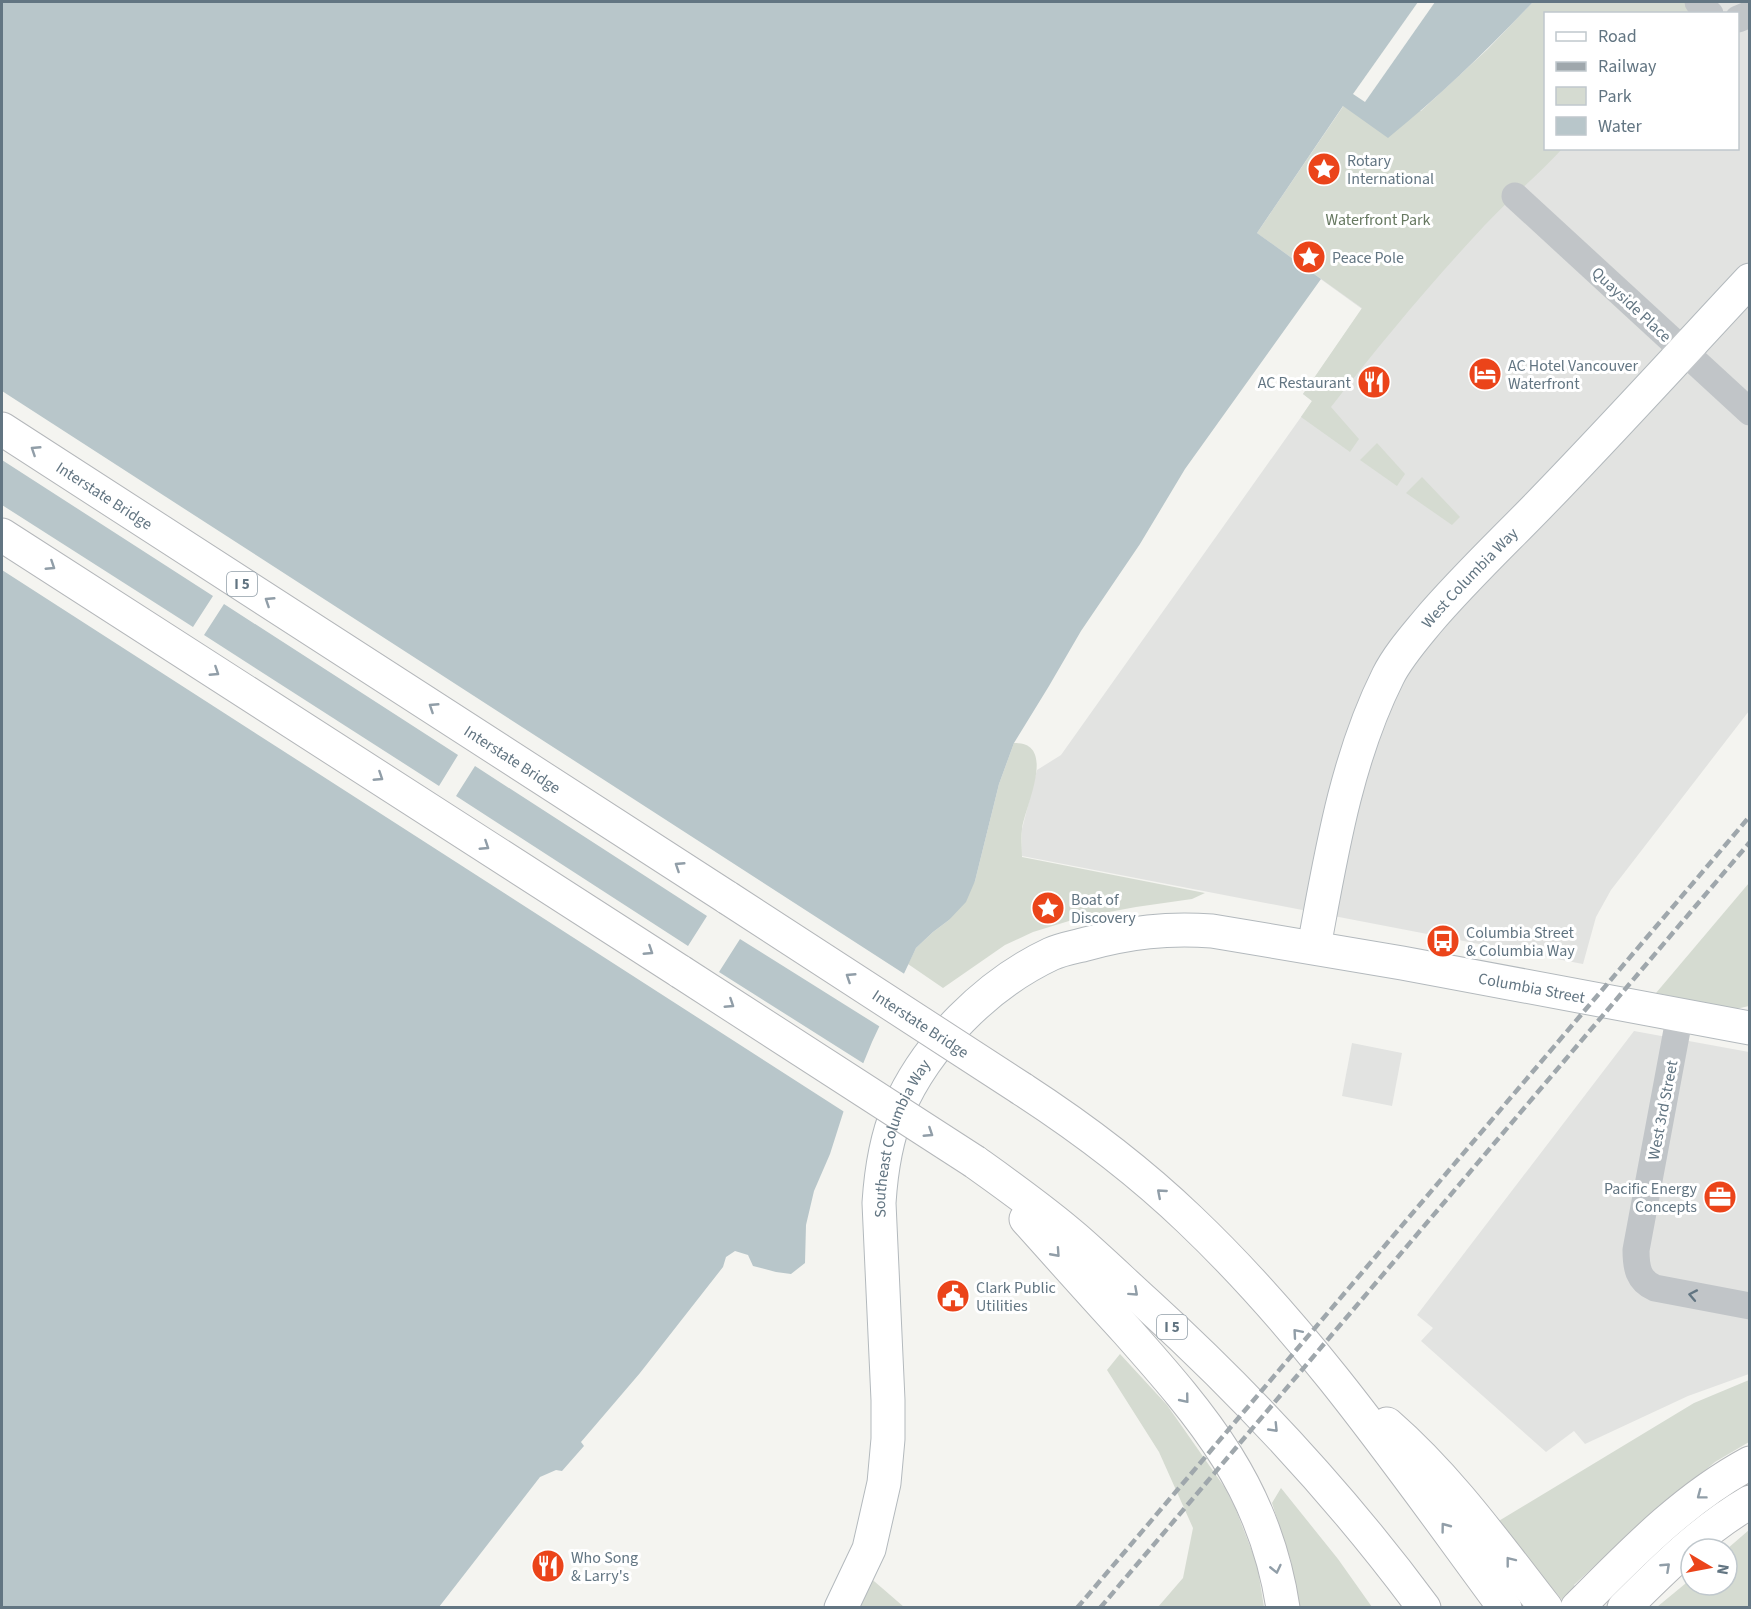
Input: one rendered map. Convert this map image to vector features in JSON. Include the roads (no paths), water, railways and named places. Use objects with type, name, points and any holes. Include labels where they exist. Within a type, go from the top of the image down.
[{"type":"main road","name":"West Columbia Way","points":[[1314,947],[1354,762],[1368,719],[1389,674],[1442,604],[1552,492],[1749,280]]},
{"type":"main road","name":"Interstate Bridge","points":[[2,429],[1022,1089],[1100,1143],[1190,1220],[1258,1289],[1334,1378]]},
{"type":"main road","name":"I 5","points":[[2,535],[1012,1188],[1076,1239],[1172,1326],[1233,1386],[1286,1441],[1349,1513],[1424,1608]]},
{"type":"main road","name":"Southeast Columbia Way","points":[[841,1608],[869,1549],[884,1484],[888,1410],[880,1254],[880,1185],[897,1111],[916,1076],[945,1036],[967,1014],[995,989],[1022,970],[1053,953],[1124,935],[1181,929],[1314,947]]},
{"type":"main road","name":"Columbia Street","points":[[1314,947],[1749,1028]]},
{"type":"main road","points":[[975,1162],[1166,1376],[1218,1443],[1237,1472],[1259,1518],[1275,1563],[1283,1608]]},
{"type":"main road","name":"I 5","points":[[1334,1378],[1505,1608]]},
{"type":"main road","points":[[1334,1378],[1433,1467],[1461,1499],[1546,1608]]},
{"type":"main road","points":[[1588,1597],[1672,1518],[1705,1491],[1749,1463]]},
{"type":"main road","points":[[1624,1608],[1692,1544],[1724,1518],[1749,1502]]},
{"type":"main road","points":[[1349,1513],[1405,1608]]},
{"type":"street","name":"Quayside Place","points":[[1515,196],[1749,412]]},
{"type":"street","name":"West 3rd Street","points":[[1680,1014],[1636,1250],[1636,1264],[1640,1276],[1647,1285],[1655,1288],[1749,1306]]},
{"type":"water","points":[[2,2],[1533,2],[1463,72],[1388,138],[1343,106],[1257,233],[1321,279],[1185,469],[1140,544],[1081,631],[1014,743],[999,784],[975,881],[966,902],[916,948],[872,1042],[844,1110],[830,1154],[814,1191],[806,1225],[805,1263],[791,1274],[753,1266],[748,1255],[735,1251],[726,1257],[723,1267],[640,1373],[581,1442],[584,1446],[562,1471],[556,1470],[540,1477],[439,1607],[2,1608]]},
{"type":"railway","points":[[1077,1608],[1750,816]]},
{"type":"railway","points":[[1100,1608],[1750,842]]},
{"type":"place","name":"Rotary International","points":[[1324,169]]},
{"type":"place","name":"Peace Pole","points":[[1309,257]]},
{"type":"place","name":"AC Hotel Vancouver Waterfront","points":[[1485,374]]},
{"type":"place","name":"AC Restaurant","points":[[1374,382]]},
{"type":"place","name":"Boat of Discovery","points":[[1048,908]]},
{"type":"place","name":"Columbia Street & Columbia Way","points":[[1443,941]]},
{"type":"place","name":"Pacific Energy Concepts","points":[[1720,1197]]},
{"type":"place","name":"Clark Public Utilities","points":[[953,1296]]},
{"type":"place","name":"Who Song & Larry's","points":[[548,1566]]},
{"type":"park label","name":"Waterfront Park","points":[[1378,219]]}]
